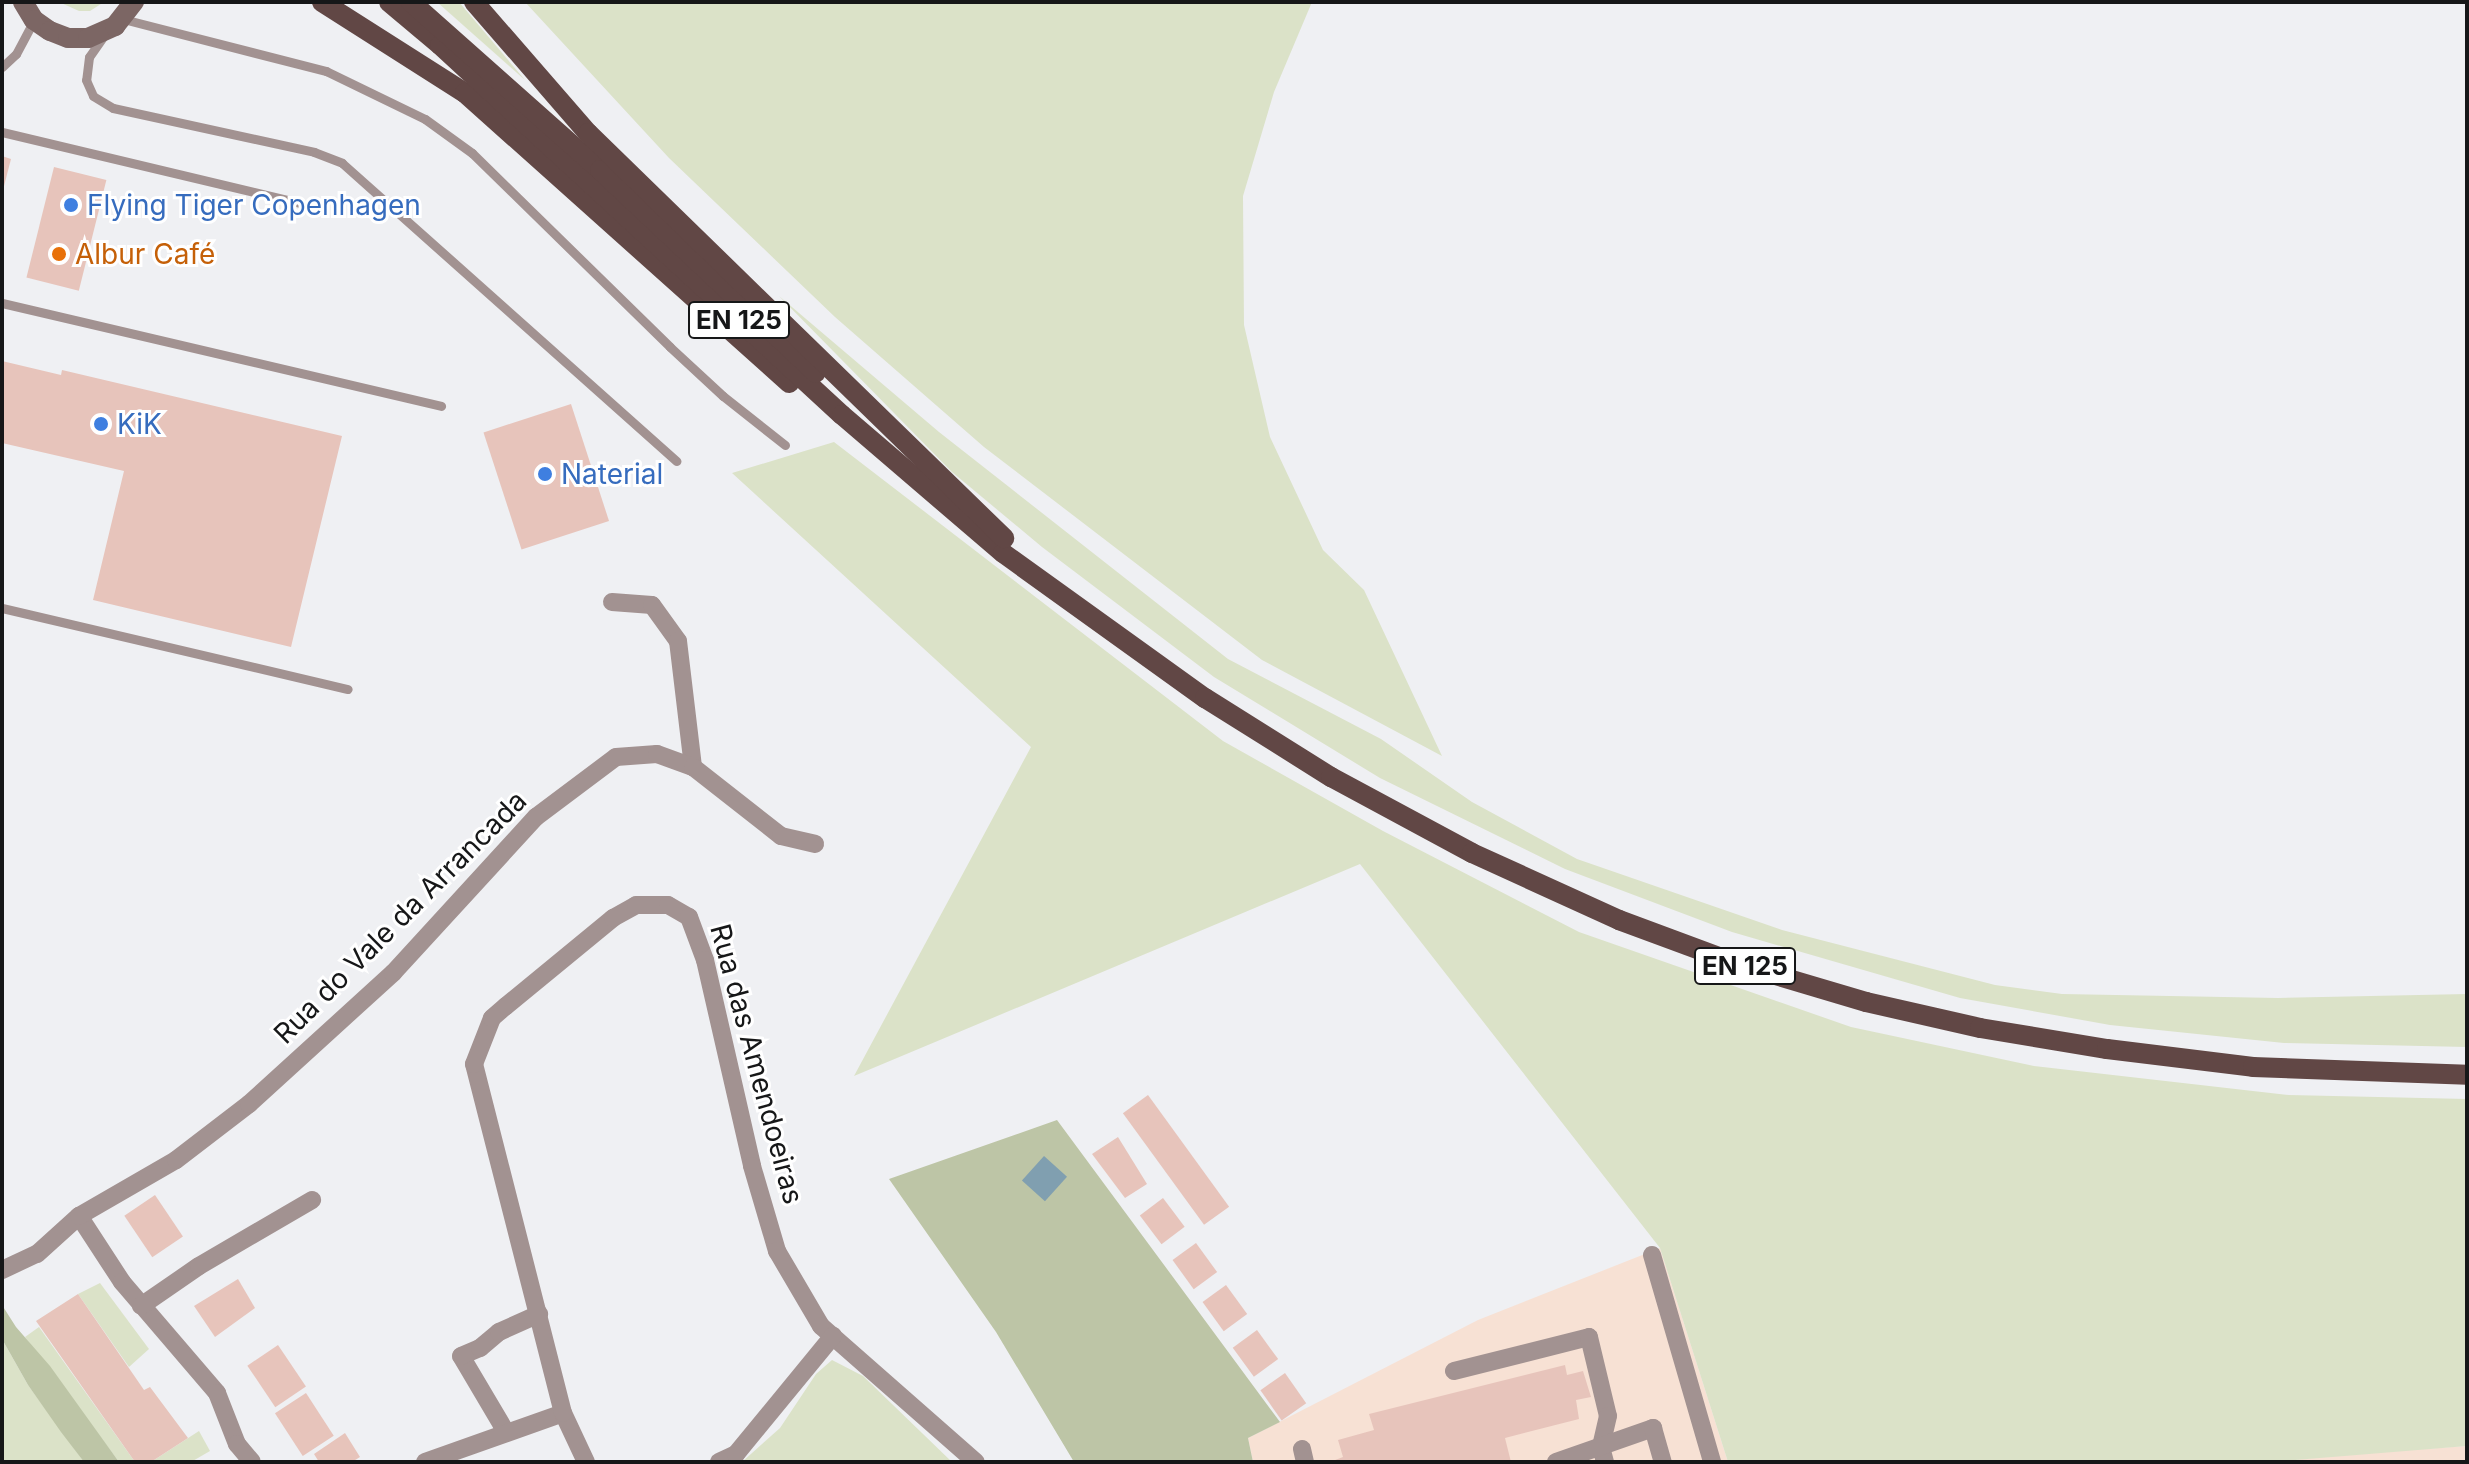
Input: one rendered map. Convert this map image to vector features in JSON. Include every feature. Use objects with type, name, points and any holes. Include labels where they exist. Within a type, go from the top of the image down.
[{"type":"main road","points":[[322,2],[465,93],[553,168],[752,353],[1008,550]]},
{"type":"main road","name":"EN 125","points":[[389,2],[440,45],[842,415],[1008,550],[1101,623],[1205,698],[1331,777],[1472,853],[1619,920],[1738,964],[1866,1002],[1965,1025],[2107,1049],[2253,1067],[2467,1075]]},
{"type":"main road","name":"EN 125","points":[[411,2],[600,170],[1008,550]]},
{"type":"main road","points":[[474,2],[588,133],[1008,550]]},
{"type":"street","points":[[29,11],[50,31],[68,38],[88,38],[106,32],[128,10]]},
{"type":"street","points":[[612,602],[652,605],[678,641],[693,767]]},
{"type":"street","name":"Rua do Vale da Arrancada","points":[[2,1270],[37,1254],[79,1216],[176,1160],[249,1104],[393,973],[536,817],[616,757],[657,754],[693,767],[781,836],[815,844]]},
{"type":"street","name":"Rua das Amendoeiras","points":[[586,1462],[563,1413],[474,1064],[492,1018],[613,918],[636,905],[668,905],[689,917],[705,960],[752,1166],[777,1251],[821,1326],[976,1462]]},
{"type":"street","points":[[141,1306],[199,1266],[312,1200]]},
{"type":"street","points":[[79,1216],[141,1306],[217,1393],[237,1444],[252,1462]]},
{"type":"street","points":[[1652,1255],[1712,1462]]},
{"type":"street","points":[[506,1432],[461,1356],[480,1348],[499,1332],[539,1314]]},
{"type":"street","points":[[719,1462],[736,1454],[833,1336]]},
{"type":"street","points":[[1454,1371],[1589,1337],[1608,1416],[1603,1454]]},
{"type":"street","points":[[425,1462],[563,1413]]},
{"type":"street","points":[[1556,1462],[1603,1454],[1653,1428],[1663,1462]]},
{"type":"lane","points":[[128,10],[326,71],[425,119],[472,153],[670,347],[723,396],[785,445]]},
{"type":"lane","points":[[2,67],[16,54],[29,11]]},
{"type":"lane","points":[[106,32],[89,57],[86,80],[93,96],[113,108],[314,152],[342,163],[677,461]]},
{"type":"lane","points":[[2,132],[301,203]]},
{"type":"lane","points":[[2,303],[441,406]]},
{"type":"lane","points":[[2,608],[348,689]]},
{"type":"shaded area","points":[[1660,1248],[1728,1462],[1253,1462],[1248,1438],[1478,1320]]},
{"type":"shaded area","points":[[2467,1446],[2467,1462],[2271,1462],[2364,1453]]},
{"type":"green space","points":[[59,2],[104,2],[90,11],[79,11]]},
{"type":"green space","points":[[437,2],[459,2],[525,80]]},
{"type":"green space","points":[[525,2],[1312,2],[1274,92],[1243,196],[1244,325],[1270,437],[1323,550],[1364,590],[1442,756],[1262,660],[984,447],[835,317],[669,158]]},
{"type":"green space","points":[[779,296],[939,432],[1228,659],[1381,739],[1472,802],[1577,859],[1782,930],[1995,985],[2062,994],[2278,998],[2467,994],[2467,1047],[2284,1043],[2110,1025],[1960,998],[1732,932],[1565,869],[1380,778],[1214,677],[1042,547],[952,472]]},
{"type":"green space","points":[[834,442],[1223,741],[1383,831],[1579,932],[1851,1027],[2034,1066],[2289,1095],[2467,1099],[2467,1446],[2271,1462],[1728,1462],[1660,1248],[1360,864],[854,1076],[1031,747],[732,473]]},
{"type":"green space","points":[[1057,1120],[1280,1422],[1248,1438],[1253,1462],[1074,1462],[996,1332],[889,1179]]},
{"type":"green space","points":[[100,1283],[149,1349],[129,1367],[78,1294]]},
{"type":"green space","points":[[2,1305],[119,1462],[84,1462],[61,1432],[28,1385],[2,1339]]},
{"type":"green space","points":[[39,1327],[135,1462],[119,1462],[25,1337]]},
{"type":"green space","points":[[2,1339],[28,1385],[84,1462],[2,1462]]},
{"type":"green space","points":[[832,1360],[863,1376],[952,1462],[742,1462],[780,1428],[816,1374]]},
{"type":"green space","points":[[199,1431],[210,1451],[191,1462],[151,1462]]},
{"type":"water","points":[[1044,1156],[1067,1177],[1045,1201],[1022,1181]]},
{"type":"building","points":[[2,156],[11,159],[3,190],[2,190]]},
{"type":"building","points":[[54,167],[106,180],[79,291],[26,278]]},
{"type":"building","points":[[2,361],[61,375],[62,370],[342,436],[291,647],[93,600],[124,471],[2,443]]},
{"type":"building","name":"Naterial","points":[[571,404],[609,521],[522,549],[484,432]]},
{"type":"building","points":[[1148,1095],[1229,1207],[1204,1225],[1123,1113]]},
{"type":"building","points":[[1118,1137],[1147,1184],[1125,1198],[1092,1154]]},
{"type":"building","points":[[155,1195],[183,1236],[152,1257],[124,1216]]},
{"type":"building","points":[[1163,1198],[1185,1227],[1162,1244],[1140,1215]]},
{"type":"building","points":[[1196,1243],[1217,1272],[1194,1289],[1173,1260]]},
{"type":"building","points":[[238,1279],[255,1308],[215,1337],[194,1306]]},
{"type":"building","points":[[1226,1285],[1247,1314],[1224,1331],[1203,1302]]},
{"type":"building","points":[[78,1294],[144,1390],[150,1387],[188,1438],[151,1462],[135,1462],[36,1321]]},
{"type":"building","points":[[1257,1330],[1278,1359],[1254,1377],[1233,1348]]},
{"type":"building","points":[[278,1345],[306,1386],[275,1407],[247,1366]]},
{"type":"building","points":[[1565,1365],[1567,1375],[1583,1371],[1591,1397],[1576,1400],[1579,1419],[1505,1438],[1511,1462],[1330,1462],[1343,1457],[1338,1440],[1374,1430],[1369,1414]]},
{"type":"building","points":[[1285,1373],[1306,1403],[1282,1421],[1260,1390]]},
{"type":"building","points":[[306,1393],[334,1436],[303,1456],[275,1413]]},
{"type":"building","points":[[345,1433],[360,1457],[352,1462],[319,1462],[314,1454]]},
{"type":"place","name":"Flying Tiger Copenhagen","points":[[71,205]]},
{"type":"place","name":"Albur Café","points":[[59,254]]},
{"type":"place","name":"KiK","points":[[101,424]]},
{"type":"place","name":"Naterial","points":[[545,474]]}]
